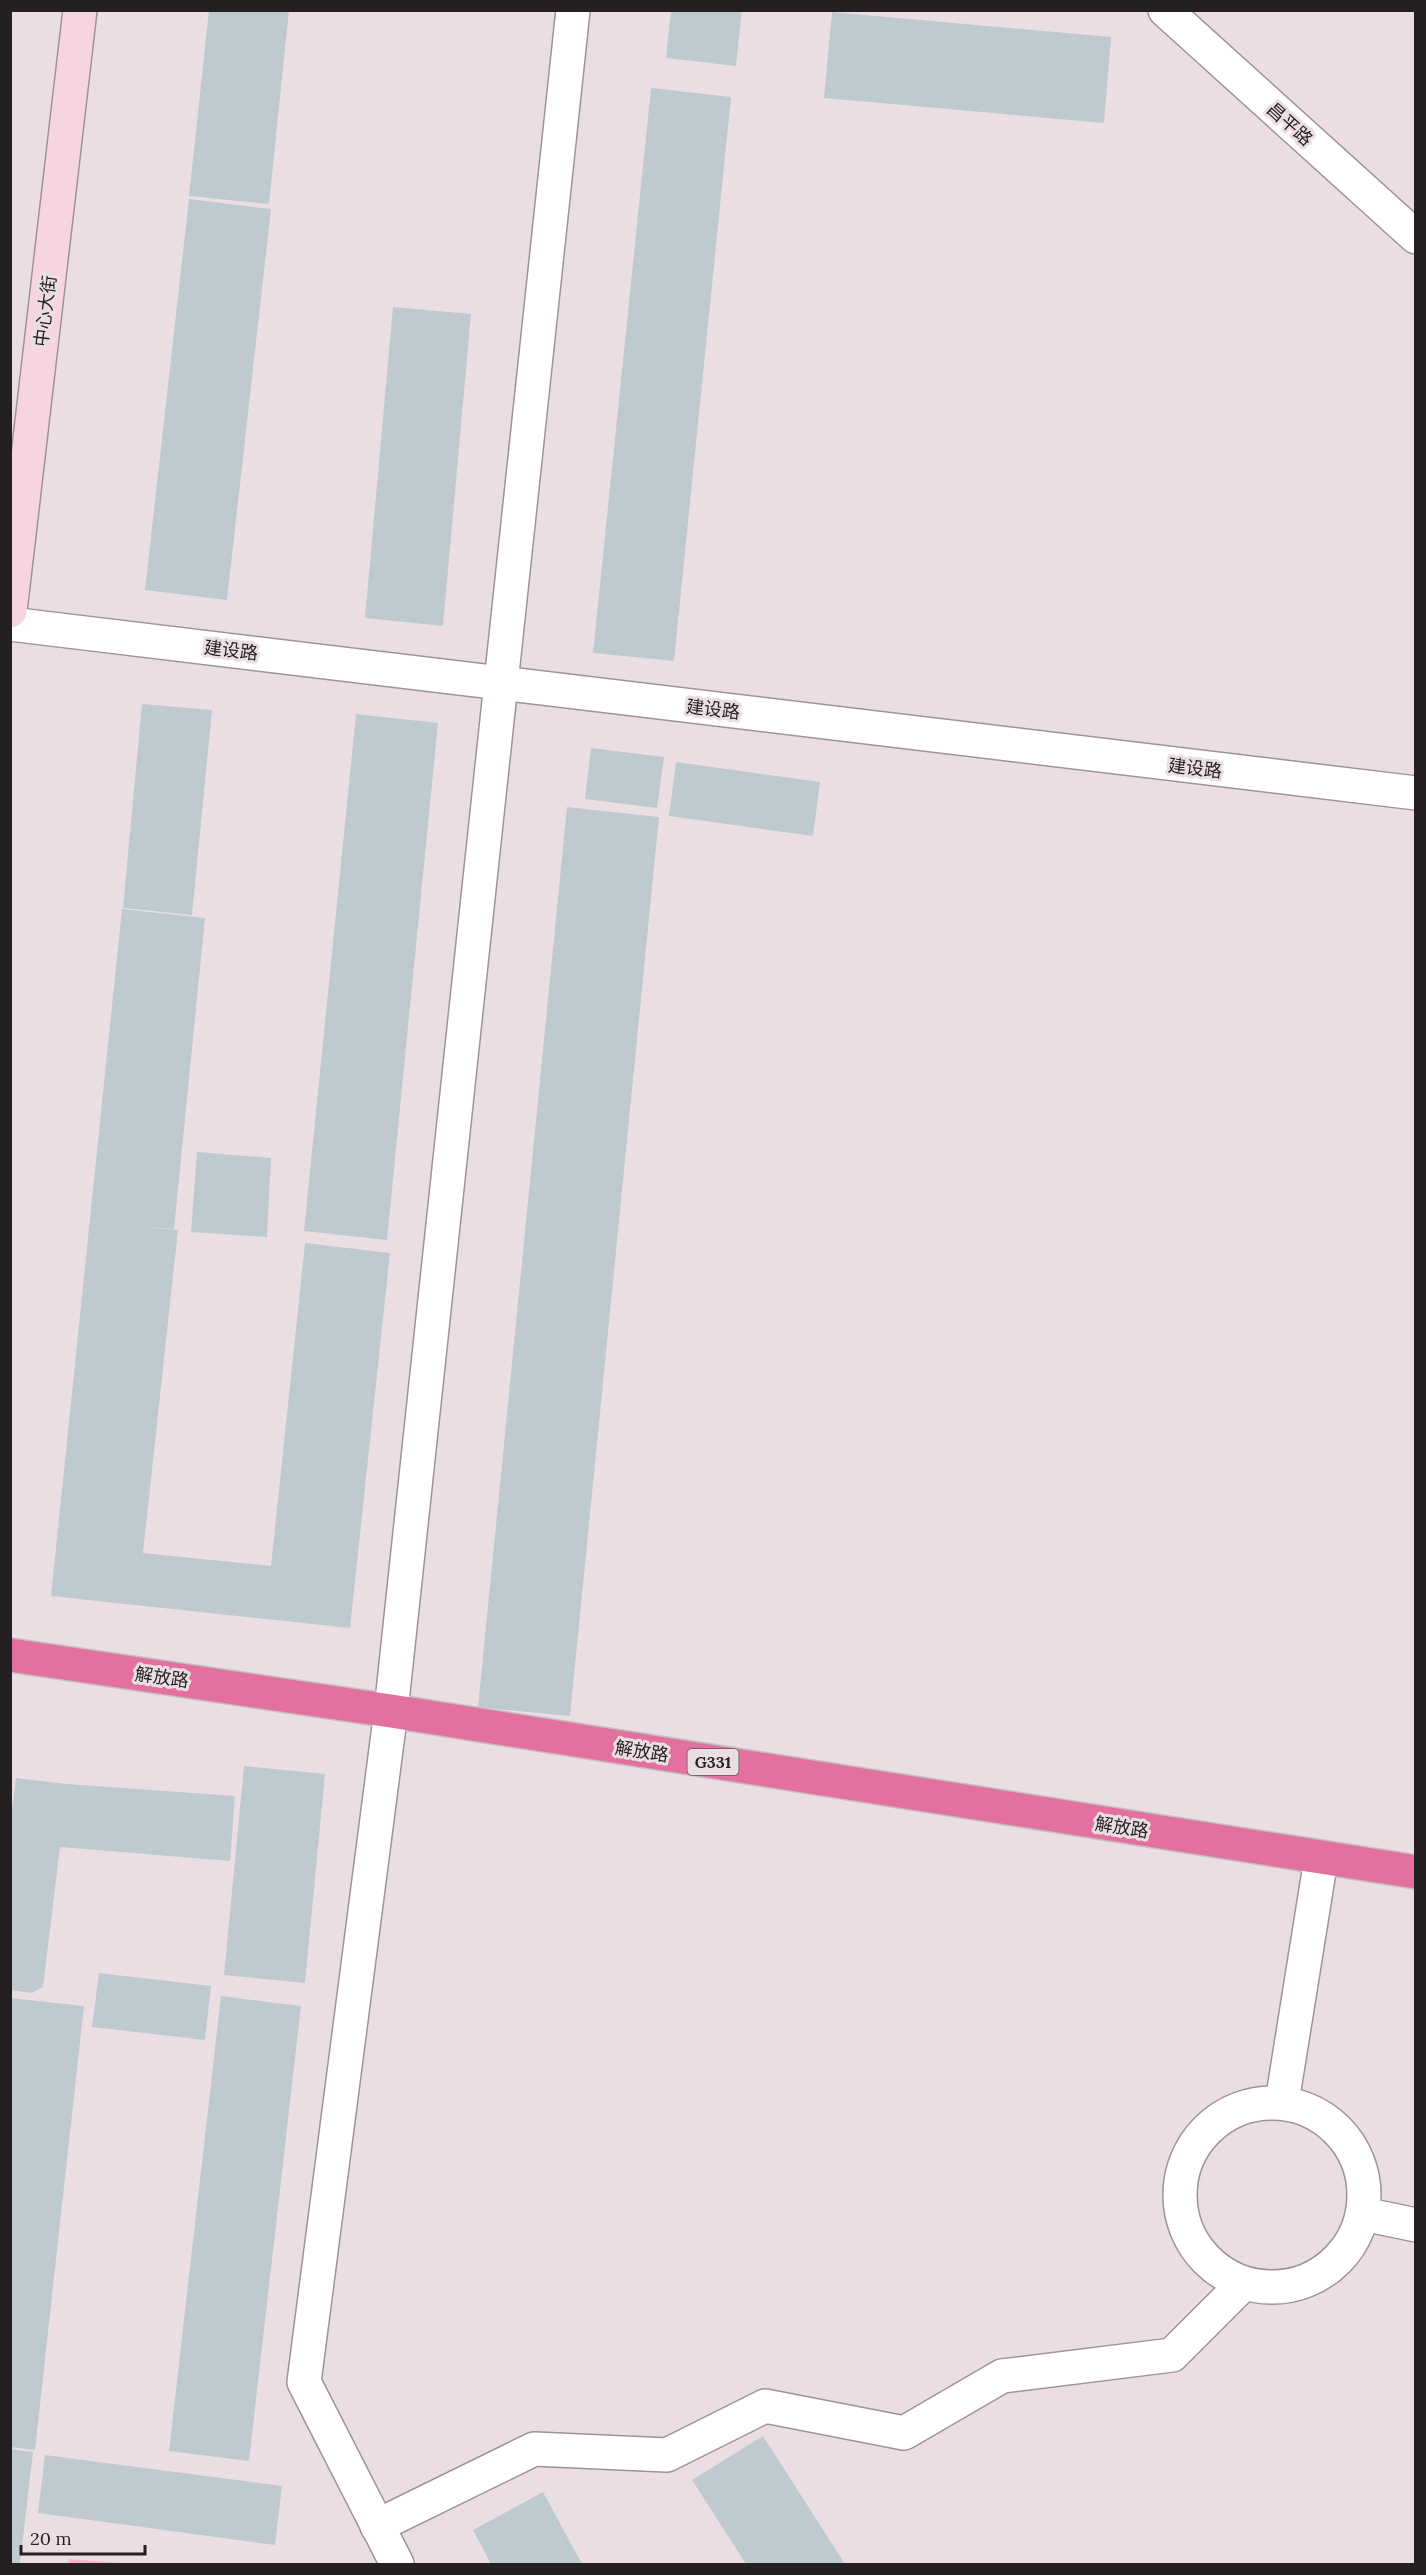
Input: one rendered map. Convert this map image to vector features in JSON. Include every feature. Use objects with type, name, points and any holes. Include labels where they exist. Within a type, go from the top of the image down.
[{"type":"highway","name":"解放路","points":[[10,1655],[391,1711],[1321,1859],[1416,1872]]},
{"type":"street","name":"中心大街","points":[[10,611],[80,10]]},
{"type":"street","points":[[397,2565],[304,2382],[391,1711],[573,10]]},
{"type":"street","name":"昌平路","points":[[1165,10],[1416,237]]},
{"type":"street","name":"建设路","points":[[10,624],[1344,787],[1416,793]]},
{"type":"street","points":[[1282,2102],[1321,1859]]},
{"type":"street","points":[[1282,2102],[1311,2111],[1337,2128],[1355,2154],[1364,2183],[1363,2214],[1352,2243],[1331,2267],[1304,2282],[1274,2288],[1243,2284],[1216,2270],[1194,2247],[1182,2218],[1179,2188],[1185,2159],[1201,2134],[1224,2115],[1252,2104],[1282,2102]]},
{"type":"street","points":[[1363,2214],[1416,2225]]},
{"type":"street","points":[[377,2526],[534,2449],[667,2455],[765,2406],[904,2433],[1002,2376],[1172,2355],[1243,2284]]},
{"type":"shaded area","points":[[69,2559],[134,2564],[68,2564]]},
{"type":"building","points":[[209,10],[289,10],[269,204],[189,196]]},
{"type":"building","points":[[671,10],[742,10],[736,66],[666,58]]},
{"type":"building","points":[[832,12],[1111,37],[1104,123],[824,98]]},
{"type":"building","points":[[651,88],[731,97],[674,661],[593,653]]},
{"type":"building","points":[[189,199],[271,209],[227,600],[145,590]]},
{"type":"building","points":[[393,307],[471,314],[443,626],[365,618]]},
{"type":"building","points":[[142,704],[212,710],[192,915],[123,908]]},
{"type":"building","points":[[356,714],[438,723],[387,1240],[304,1231]]},
{"type":"building","points":[[591,748],[664,757],[657,808],[585,799]]},
{"type":"building","points":[[676,762],[820,782],[813,836],[669,816]]},
{"type":"building","points":[[567,807],[659,817],[570,1716],[478,1707]]},
{"type":"building","points":[[122,909],[205,918],[174,1229],[135,1226],[178,1230],[143,1553],[271,1566],[305,1243],[390,1253],[350,1628],[51,1596]]},
{"type":"building","points":[[197,1152],[271,1158],[267,1237],[191,1232]]},
{"type":"building","points":[[244,1766],[325,1774],[305,1983],[224,1975]]},
{"type":"building","points":[[16,1778],[67,1784],[235,1796],[230,1861],[60,1847],[43,1987],[32,1993],[10,1990],[10,1828]]},
{"type":"building","points":[[99,1973],[211,1986],[205,2040],[92,2027]]},
{"type":"building","points":[[221,1996],[301,2006],[249,2461],[169,2451]]},
{"type":"building","points":[[10,1998],[84,2006],[35,2450],[10,2447]]},
{"type":"building","points":[[763,2436],[845,2564],[746,2564],[692,2480]]},
{"type":"building","points":[[10,2449],[33,2452],[20,2564],[10,2564]]},
{"type":"building","points":[[45,2455],[282,2486],[275,2545],[38,2513]]},
{"type":"building","points":[[543,2492],[582,2564],[491,2564],[473,2530]]}]
